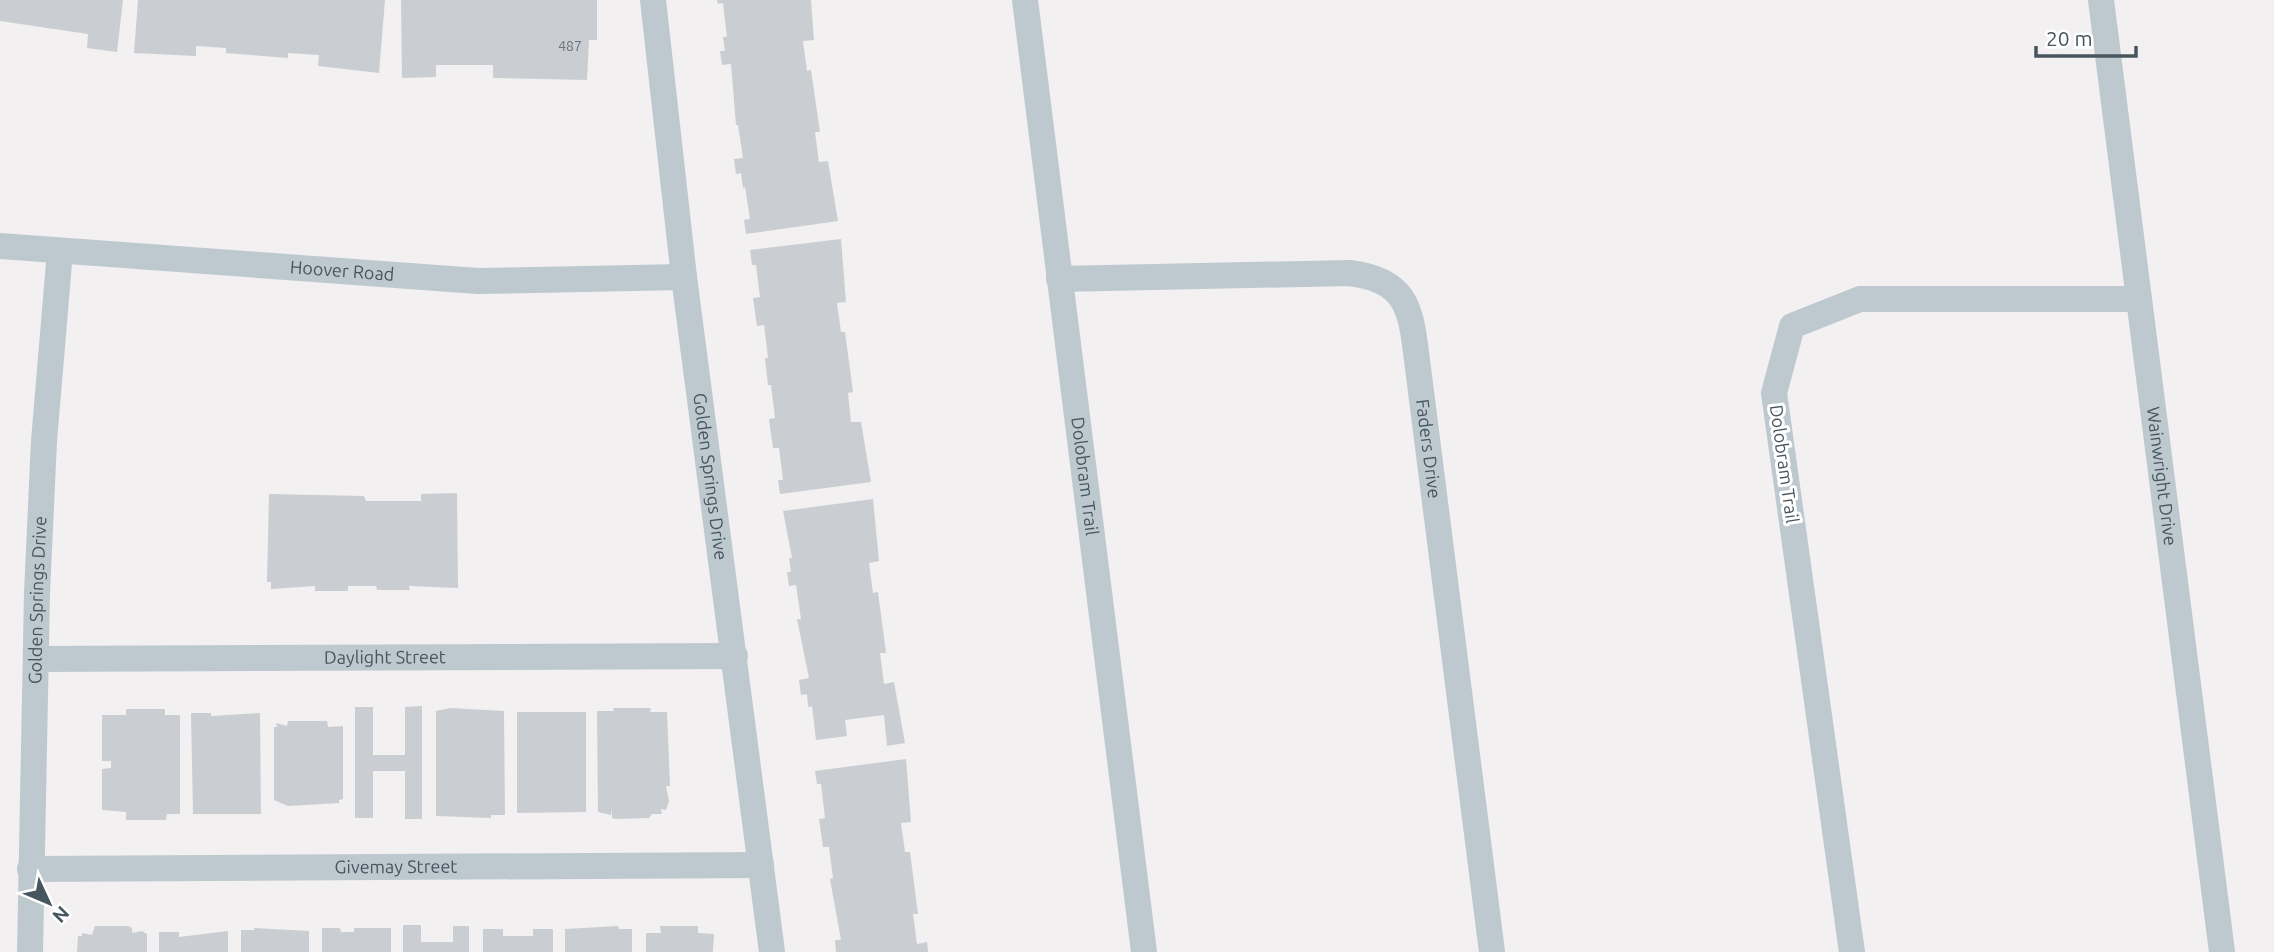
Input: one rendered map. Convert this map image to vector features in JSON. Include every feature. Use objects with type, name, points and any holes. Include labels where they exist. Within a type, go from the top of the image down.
[{"type":"street","name":"Golden Springs Drive","points":[[653,0],[684,277],[772,952]]},
{"type":"street","name":"Dolobram Trail","points":[[1025,0],[1144,952]]},
{"type":"street","name":"Wainwright Drive","points":[[2101,0],[2222,952]]},
{"type":"street","name":"Hoover Road","points":[[0,246],[478,281],[684,277]]},
{"type":"street","name":"Golden Springs Drive","points":[[30,952],[30,869],[44,441],[61,251]]},
{"type":"street","name":"Faders Drive","points":[[1059,279],[1349,273],[1369,275],[1388,284],[1405,299],[1412,319],[1417,356],[1492,952]]},
{"type":"street","name":"Dolobram Trail","points":[[1852,952],[1774,393],[1792,326],[1860,299],[2139,299]]},
{"type":"street","name":"Daylight Street","points":[[37,659],[735,656]]},
{"type":"street","name":"Givemay Street","points":[[30,869],[761,865]]},
{"type":"building","points":[[0,0],[123,0],[117,52],[87,48],[88,34],[0,21]]},
{"type":"building","points":[[138,0],[385,0],[379,73],[318,66],[319,55],[288,53],[288,58],[226,53],[226,48],[196,46],[196,56],[134,53]]},
{"type":"building","points":[[401,0],[597,0],[597,40],[589,40],[587,80],[493,78],[493,65],[436,65],[436,77],[402,78]]},
{"type":"building","points":[[717,0],[811,0],[814,40],[803,41],[807,71],[811,70],[820,132],[815,132],[819,162],[828,161],[838,221],[746,234],[744,220],[750,219],[745,187],[743,188],[741,173],[736,174],[734,159],[743,158],[736,125],[731,64],[722,65],[720,51],[725,51],[723,37],[727,37],[723,3],[718,4]]},
{"type":"building","points":[[841,239],[846,302],[837,303],[841,332],[845,332],[853,392],[848,393],[851,422],[861,422],[871,482],[780,494],[778,480],[783,480],[779,448],[773,448],[769,419],[775,418],[771,385],[768,385],[764,325],[757,326],[753,298],[760,297],[756,265],[752,265],[750,250]]},
{"type":"building","points":[[457,493],[458,588],[409,586],[410,590],[377,590],[376,586],[348,586],[348,591],[315,591],[315,586],[271,589],[271,582],[267,582],[269,494],[364,496],[366,501],[421,501],[421,494]]},
{"type":"building","points":[[873,499],[879,561],[869,563],[873,593],[878,592],[886,653],[880,653],[884,684],[894,682],[905,743],[887,746],[884,715],[845,720],[847,736],[816,740],[812,706],[808,707],[807,694],[801,695],[799,680],[809,678],[797,619],[801,619],[796,585],[789,586],[787,572],[791,572],[789,558],[792,558],[783,511]]},
{"type":"building","points":[[422,706],[422,819],[405,819],[405,771],[373,771],[373,818],[355,818],[355,707],[373,707],[373,755],[405,755],[405,707]]},
{"type":"building","points":[[450,708],[504,711],[505,815],[491,815],[491,818],[436,816],[436,711]]},
{"type":"building","points":[[613,708],[651,708],[650,712],[667,712],[670,786],[666,786],[669,801],[666,810],[661,809],[662,814],[652,814],[649,818],[616,819],[612,818],[612,808],[611,815],[598,812],[597,711],[614,711]]},
{"type":"building","points":[[126,709],[165,709],[165,715],[180,715],[180,814],[167,814],[166,820],[126,820],[126,812],[102,810],[102,769],[111,768],[111,761],[102,761],[102,715],[126,715]]},
{"type":"building","points":[[517,712],[586,712],[586,812],[517,813]]},
{"type":"building","points":[[191,713],[211,713],[211,716],[260,713],[261,814],[193,814]]},
{"type":"building","points":[[288,721],[327,721],[328,727],[343,726],[343,799],[339,800],[339,803],[288,806],[274,800],[274,727],[277,727],[276,723],[287,726]]},
{"type":"building","points":[[906,759],[911,822],[901,823],[905,852],[910,852],[918,914],[913,914],[917,944],[927,942],[928,952],[836,952],[835,940],[841,940],[830,879],[833,878],[829,847],[823,847],[819,819],[825,818],[821,784],[817,784],[815,771]]},
{"type":"building","points":[[403,925],[421,925],[421,942],[453,942],[453,926],[469,926],[469,952],[403,952]]},
{"type":"building","points":[[95,926],[128,926],[132,928],[132,933],[142,931],[147,934],[147,952],[77,952],[78,936],[82,936],[82,933],[92,935]]},
{"type":"building","points":[[618,926],[619,929],[632,929],[632,952],[565,952],[565,929]]},
{"type":"building","points":[[660,926],[698,926],[698,933],[714,934],[713,952],[646,952],[646,933],[661,933]]},
{"type":"building","points":[[254,928],[309,931],[309,952],[241,952],[241,930]]},
{"type":"building","points":[[322,928],[340,928],[341,932],[354,932],[354,928],[391,928],[391,952],[322,952]]},
{"type":"building","points":[[483,929],[503,929],[503,936],[533,936],[533,929],[553,929],[553,952],[483,952]]},
{"type":"building","points":[[228,931],[228,952],[159,952],[159,932],[179,932],[179,937]]}]
